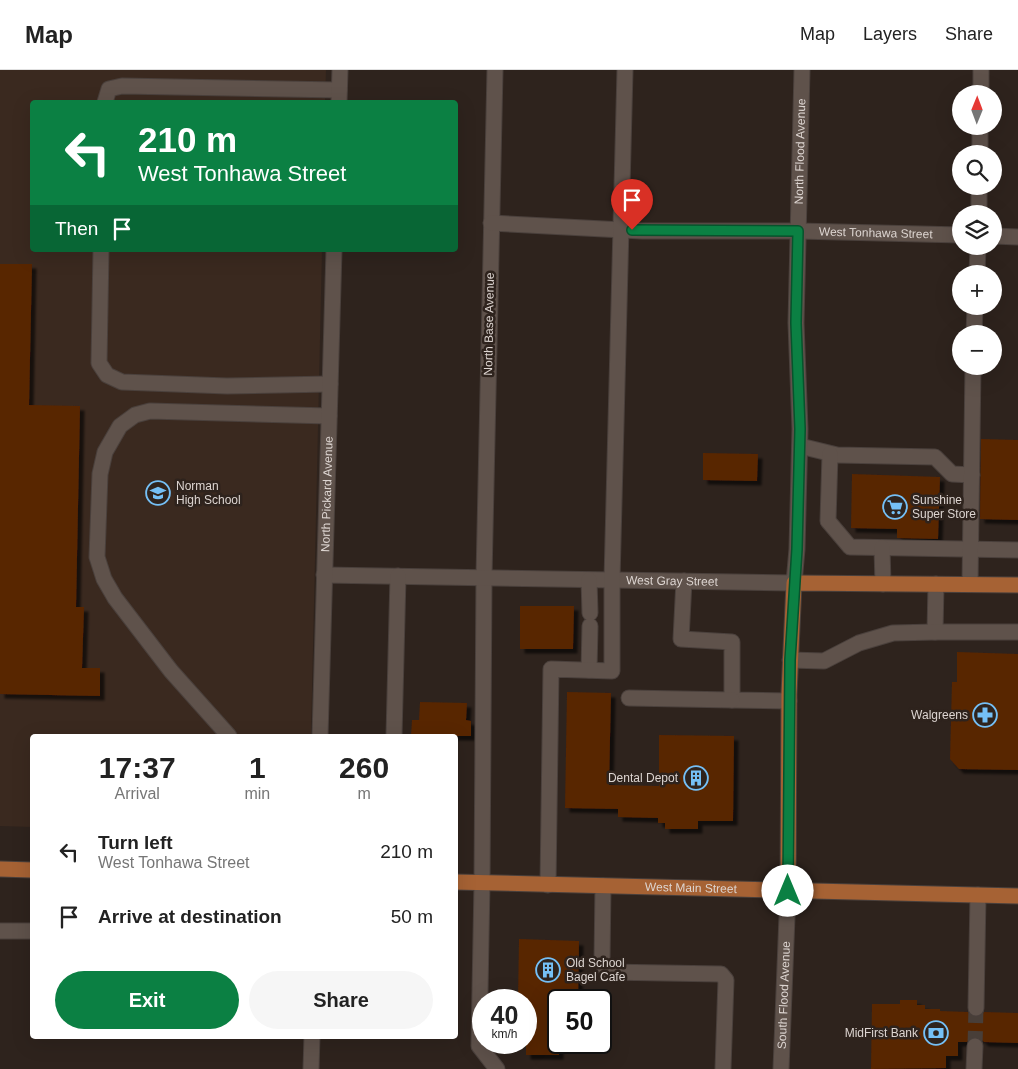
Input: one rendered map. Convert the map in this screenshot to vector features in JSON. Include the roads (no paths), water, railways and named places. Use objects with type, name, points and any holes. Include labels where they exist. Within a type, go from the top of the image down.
[{"type":"main road","name":"West Gray Street","points":[[794,584],[1018,584]]},
{"type":"main road","name":"North Flood Avenue","points":[[788,891],[789,701],[794,584]]},
{"type":"main road","points":[[0,869],[30,870]]},
{"type":"main road","name":"West Main Street","points":[[458,882],[1018,896]]},
{"type":"street","points":[[105,100],[109,89],[122,86],[339,96],[340,70]]},
{"type":"street","name":"North Base Avenue","points":[[495,70],[484,577],[479,1046],[497,1069]]},
{"type":"street","points":[[548,885],[551,669],[612,671],[612,580],[625,70]]},
{"type":"street","name":"North Flood Avenue","points":[[794,584],[800,446],[796,323],[802,70]]},
{"type":"street","points":[[980,85],[981,70]]},
{"type":"street","name":"West Tonhawa Street","points":[[491,223],[642,231],[798,231],[952,235]]},
{"type":"street","points":[[1002,236],[1018,237]]},
{"type":"street","points":[[102,252],[99,363],[107,375],[122,382],[228,386],[330,384]]},
{"type":"street","name":"North Pickard Avenue","points":[[320,734],[334,252]]},
{"type":"street","points":[[970,584],[974,375]]},
{"type":"street","points":[[226,734],[171,671],[115,598],[104,578],[97,557],[100,474],[106,452],[120,426],[135,415],[150,411],[329,416]]},
{"type":"street","points":[[800,446],[837,455],[935,456],[952,474],[972,475]]},
{"type":"street","points":[[830,454],[828,521],[850,547],[1018,550]]},
{"type":"street","points":[[882,548],[883,584]]},
{"type":"street","name":"West Gray Street","points":[[324,575],[794,584]]},
{"type":"street","points":[[394,734],[398,576]]},
{"type":"street","points":[[589,580],[589,670]]},
{"type":"street","points":[[684,581],[681,639],[732,642],[732,700]]},
{"type":"street","points":[[935,632],[936,584]]},
{"type":"street","points":[[790,660],[824,661],[859,643],[893,633],[1018,632]]},
{"type":"street","points":[[629,698],[789,701]]},
{"type":"street","points":[[603,886],[602,960],[607,972],[721,974],[726,980],[723,1069]]},
{"type":"street","name":"South Flood Avenue","points":[[781,1069],[788,891]]},
{"type":"street","points":[[976,1008],[978,895]]},
{"type":"street","points":[[0,931],[30,931]]},
{"type":"street","points":[[308,1039],[311,1069]]},
{"type":"street","points":[[974,1069],[975,1046]]},
{"type":"tunnel","points":[[975,1046],[976,1008]]},
{"type":"place","name":"Norman High School","points":[[158,493]]},
{"type":"place","name":"Sunshine Super Store","points":[[895,507]]},
{"type":"place","name":"Walgreens","points":[[985,715]]},
{"type":"place","name":"Dental Depot","points":[[696,778]]},
{"type":"place","name":"Old School Bagel Cafe","points":[[548,970]]},
{"type":"place","name":"MidFirst Bank","points":[[936,1033]]}]
